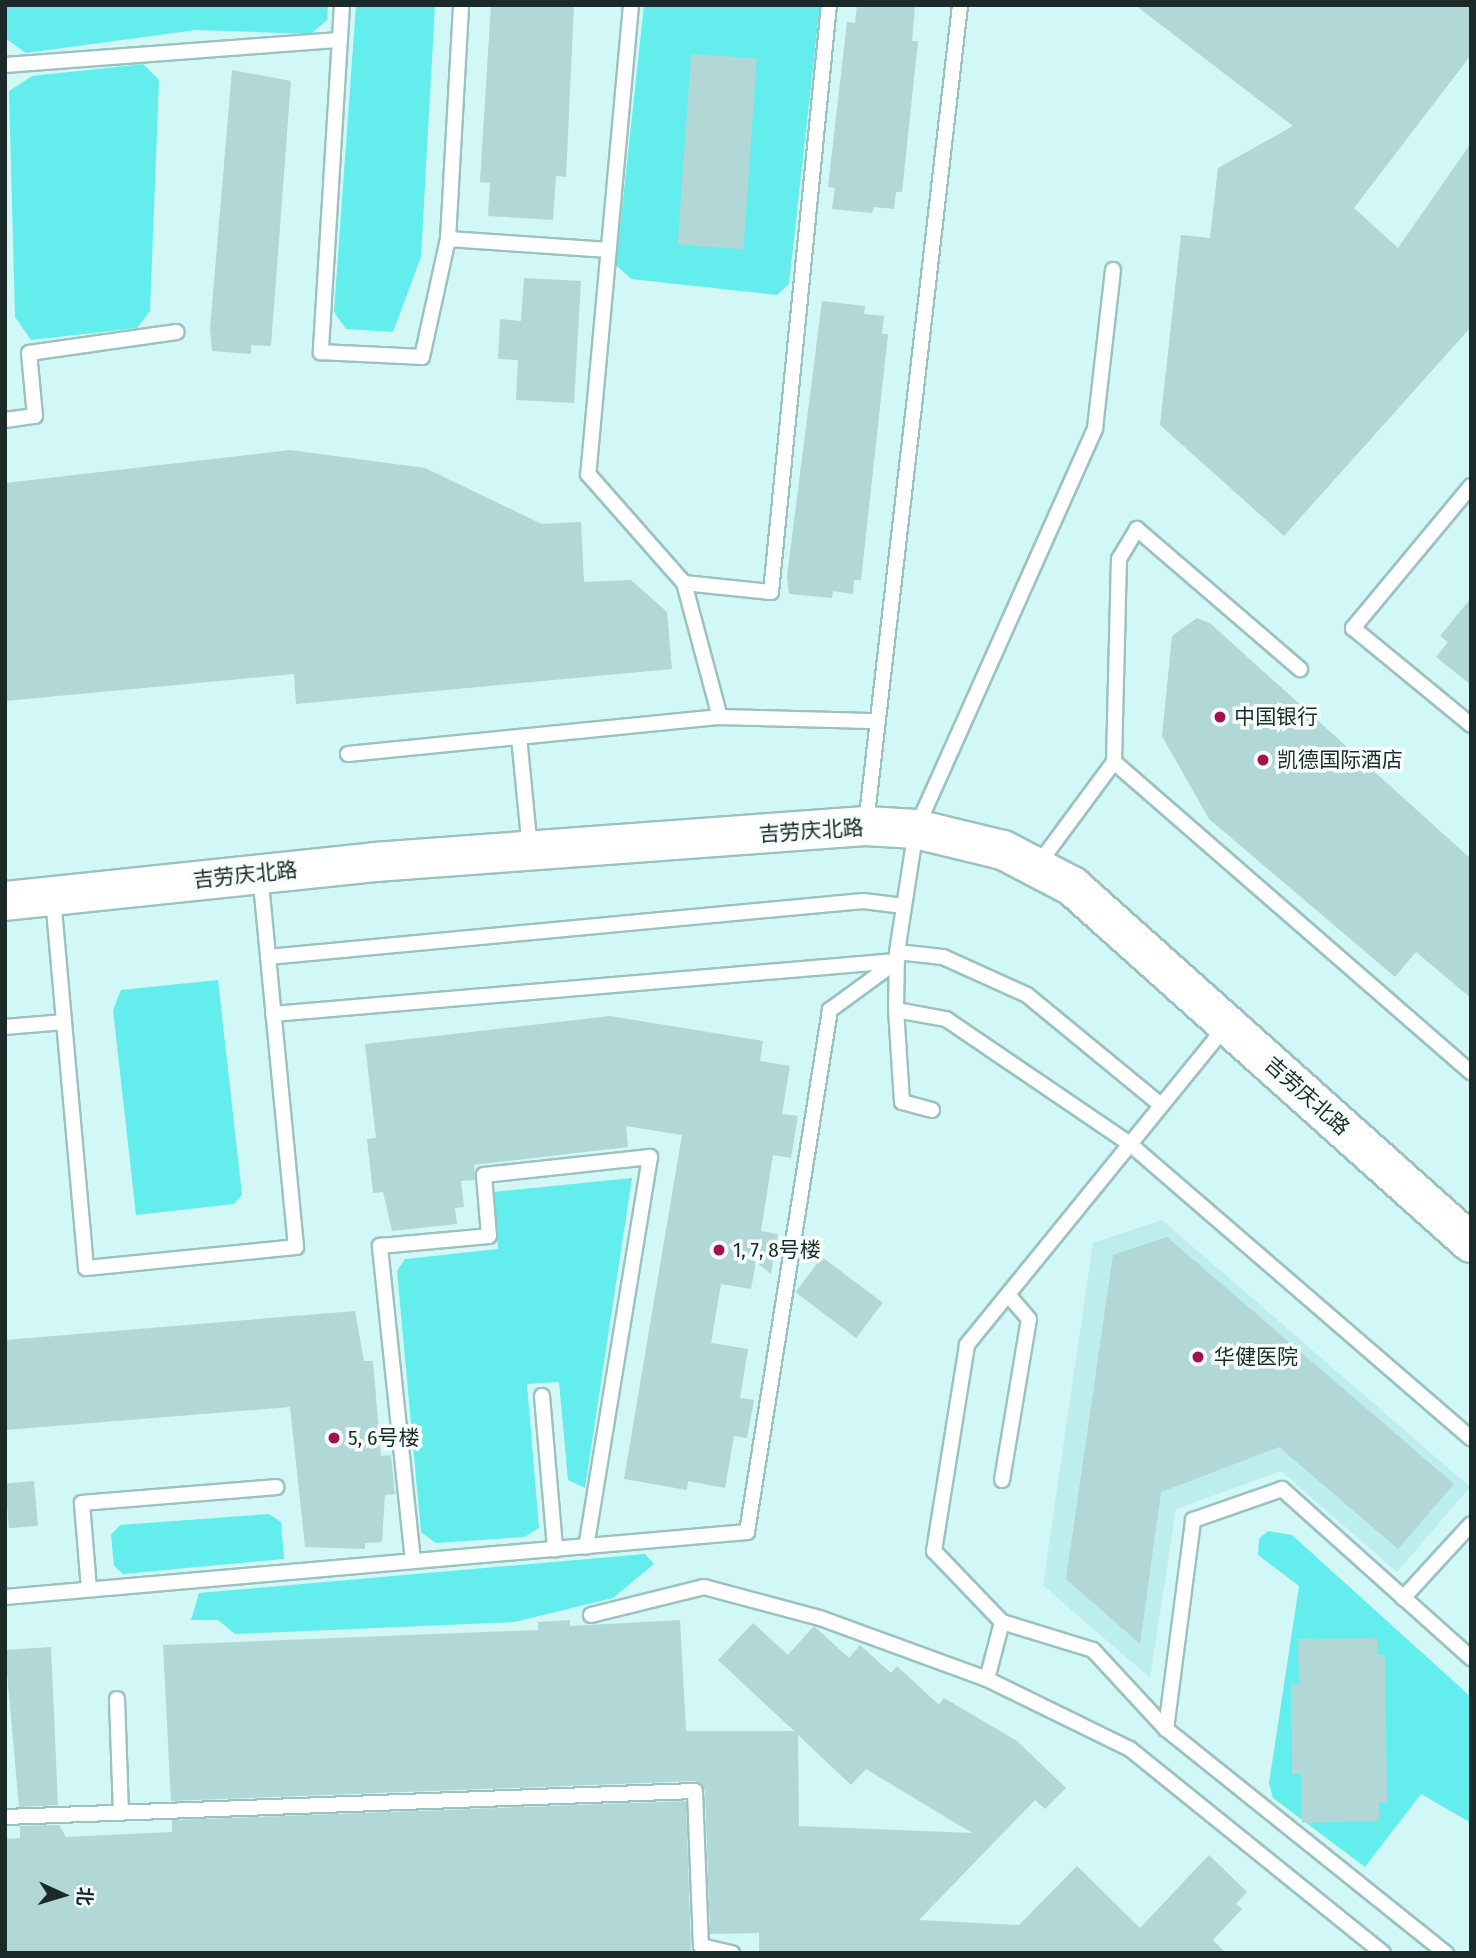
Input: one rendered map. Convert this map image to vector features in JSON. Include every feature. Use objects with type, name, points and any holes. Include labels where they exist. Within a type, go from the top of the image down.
[{"type":"main road","name":"吉劳庆北路","points":[[5,901],[260,874],[530,850],[866,826],[916,829],[1003,850],[1072,886],[1471,1243]]},
{"type":"lane","points":[[341,5],[321,352],[422,357],[448,239],[461,5]]},
{"type":"lane","points":[[631,5],[588,474],[684,583],[720,717]]},
{"type":"lane","points":[[684,583],[771,592],[830,5]]},
{"type":"lane","points":[[866,826],[960,5]]},
{"type":"lane","points":[[5,65],[339,40]]},
{"type":"lane","points":[[448,239],[609,250]]},
{"type":"lane","points":[[932,1110],[902,1102],[897,956],[916,829],[1096,428],[1113,270]]},
{"type":"lane","points":[[5,420],[35,416],[29,353],[177,332]]},
{"type":"lane","points":[[1471,486],[1353,628],[1471,725]]},
{"type":"lane","points":[[1036,867],[1114,762],[1119,559],[1137,529],[1300,669]]},
{"type":"lane","points":[[348,754],[720,717],[878,722]]},
{"type":"lane","points":[[519,737],[530,850]]},
{"type":"lane","points":[[1114,762],[1471,1072]]},
{"type":"lane","points":[[53,896],[86,1268],[296,1247],[260,874]]},
{"type":"lane","points":[[268,957],[863,901],[904,906]]},
{"type":"lane","points":[[5,1597],[747,1532],[830,1010],[897,956]]},
{"type":"lane","points":[[273,1014],[897,956],[943,957],[1027,996],[1161,1105]]},
{"type":"lane","points":[[897,1010],[946,1019],[1130,1144],[1471,1438]]},
{"type":"lane","points":[[5,1027],[64,1022]]},
{"type":"lane","points":[[1227,1024],[967,1345],[934,1551],[1002,1622],[1093,1650],[1166,1729],[1446,1953]]},
{"type":"lane","points":[[413,1561],[380,1246],[489,1236],[484,1175],[650,1157],[586,1547]]},
{"type":"lane","points":[[1002,1480],[1029,1319],[1008,1295]]},
{"type":"lane","points":[[542,1396],[555,1549]]},
{"type":"lane","points":[[89,1589],[82,1503],[276,1487]]},
{"type":"lane","points":[[1166,1729],[1193,1520],[1282,1489],[1471,1658]]},
{"type":"lane","points":[[1404,1598],[1471,1524]]},
{"type":"lane","points":[[591,1615],[704,1587],[820,1618],[987,1679],[1130,1749],[1383,1953]]},
{"type":"lane","points":[[987,1679],[1002,1622]]},
{"type":"lane","points":[[117,1699],[121,1813]]},
{"type":"lane","points":[[5,1817],[695,1791],[701,1946],[732,1953]]},
{"type":"shaded area","points":[[5,5],[328,5],[327,20],[311,34],[196,30],[26,53],[5,38]]},
{"type":"shaded area","points":[[356,5],[435,5],[421,257],[393,332],[346,329],[334,312]]},
{"type":"shaded area","points":[[644,5],[820,5],[789,284],[777,295],[631,279],[616,265]]},
{"type":"shaded area","points":[[143,64],[159,80],[150,311],[137,328],[31,340],[15,317],[9,91],[32,76]]},
{"type":"shaded area","points":[[218,980],[242,1195],[234,1204],[136,1215],[113,1010],[121,990]]},
{"type":"shaded area","points":[[632,1178],[585,1488],[568,1480],[559,1382],[527,1384],[539,1528],[524,1537],[436,1543],[421,1532],[397,1271],[405,1259],[498,1249],[493,1192]]},
{"type":"shaded area","name":"华健医院","points":[[1162,1220],[1470,1487],[1397,1572],[1281,1471],[1176,1509],[1150,1678],[1043,1585],[1093,1243]]},
{"type":"shaded area","points":[[269,1514],[281,1522],[284,1559],[123,1574],[114,1566],[111,1535],[120,1525]]},
{"type":"shaded area","points":[[1268,1531],[1292,1535],[1471,1697],[1471,1823],[1421,1794],[1365,1867],[1273,1798],[1269,1783],[1299,1586],[1258,1555],[1259,1539]]},
{"type":"shaded area","points":[[645,1554],[654,1564],[613,1598],[514,1622],[235,1634],[218,1620],[191,1620],[199,1593]]},
{"type":"building","points":[[491,5],[574,5],[566,177],[556,176],[553,220],[488,216],[490,183],[480,182]]},
{"type":"building","points":[[857,5],[915,5],[912,41],[918,41],[902,192],[896,192],[894,209],[874,207],[872,213],[832,209],[835,188],[828,187],[847,22],[855,23]]},
{"type":"building","points":[[1135,5],[1471,5],[1471,55],[1354,208],[1398,248],[1471,143],[1471,327],[1284,536],[1160,425],[1181,235],[1210,238],[1218,168],[1293,126]]},
{"type":"building","points":[[691,54],[757,59],[744,249],[678,245]]},
{"type":"building","points":[[232,70],[291,81],[271,346],[251,345],[251,354],[212,351],[210,329]]},
{"type":"building","points":[[524,278],[581,281],[574,403],[516,400],[518,360],[498,359],[500,319],[521,321]]},
{"type":"building","points":[[822,301],[865,306],[864,314],[884,316],[882,334],[888,334],[861,580],[854,580],[853,594],[833,591],[832,598],[789,594],[787,576]]},
{"type":"building","points":[[290,450],[425,468],[542,524],[581,522],[584,582],[631,580],[667,612],[672,669],[296,704],[294,674],[5,701],[5,483]]},
{"type":"building","points":[[1471,598],[1471,685],[1436,657],[1448,642],[1440,636]]},
{"type":"building","points":[[1197,618],[1211,624],[1471,859],[1471,998],[1416,952],[1395,977],[1209,819],[1162,736],[1172,636]]},
{"type":"building","name":"1, 7, 8号楼","points":[[610,1016],[763,1041],[760,1061],[790,1066],[782,1114],[798,1116],[791,1158],[773,1155],[761,1231],[778,1234],[771,1274],[756,1262],[751,1289],[721,1284],[711,1343],[748,1349],[740,1398],[754,1400],[747,1438],[734,1436],[725,1488],[688,1481],[687,1490],[624,1479],[682,1135],[626,1126],[628,1147],[474,1165],[475,1180],[461,1181],[464,1207],[455,1208],[457,1224],[392,1231],[383,1192],[373,1193],[367,1139],[376,1138],[365,1044]]},
{"type":"building","name":"华健医院","points":[[1167,1237],[1454,1484],[1398,1549],[1279,1447],[1161,1492],[1140,1644],[1066,1579],[1113,1255]]},
{"type":"building","points":[[822,1257],[883,1303],[856,1338],[796,1292]]},
{"type":"building","name":"5, 6号楼","points":[[355,1311],[364,1361],[373,1361],[381,1456],[391,1455],[395,1494],[385,1495],[382,1542],[365,1543],[365,1549],[305,1547],[290,1407],[5,1430],[5,1340]]},
{"type":"building","points":[[34,1481],[38,1526],[9,1528],[5,1484]]},
{"type":"building","points":[[570,1620],[570,1626],[680,1620],[686,1731],[794,1731],[718,1660],[753,1623],[788,1655],[814,1626],[849,1658],[860,1645],[891,1673],[897,1666],[939,1705],[944,1698],[1017,1741],[1066,1788],[1045,1809],[1035,1800],[919,1920],[1019,1925],[1077,1866],[1140,1928],[1209,1855],[1247,1892],[1236,1904],[1242,1909],[1213,1940],[1226,1953],[759,1953],[759,1933],[710,1934],[705,1791],[695,1781],[171,1801],[163,1645],[538,1630],[538,1622]],"holes":[[[798,1735],[851,1785],[866,1769],[972,1833],[799,1826]]]},
{"type":"building","points":[[1377,1638],[1378,1655],[1385,1655],[1387,1802],[1379,1803],[1379,1821],[1302,1823],[1301,1774],[1292,1774],[1291,1684],[1299,1684],[1298,1639]]},
{"type":"building","points":[[51,1647],[58,1805],[19,1807],[5,1650]]},
{"type":"building","points":[[686,1801],[691,1953],[5,1953],[5,1839],[20,1838],[20,1826],[59,1825],[66,1837],[172,1832],[172,1820]]},
{"type":"place","name":"中国银行","points":[[1220,717]]},
{"type":"place","name":"凯德国际酒店","points":[[1263,760]]},
{"type":"place","name":"1, 7, 8号楼","points":[[719,1250]]},
{"type":"place","name":"华健医院","points":[[1198,1357]]},
{"type":"place","name":"5, 6号楼","points":[[334,1438]]}]
